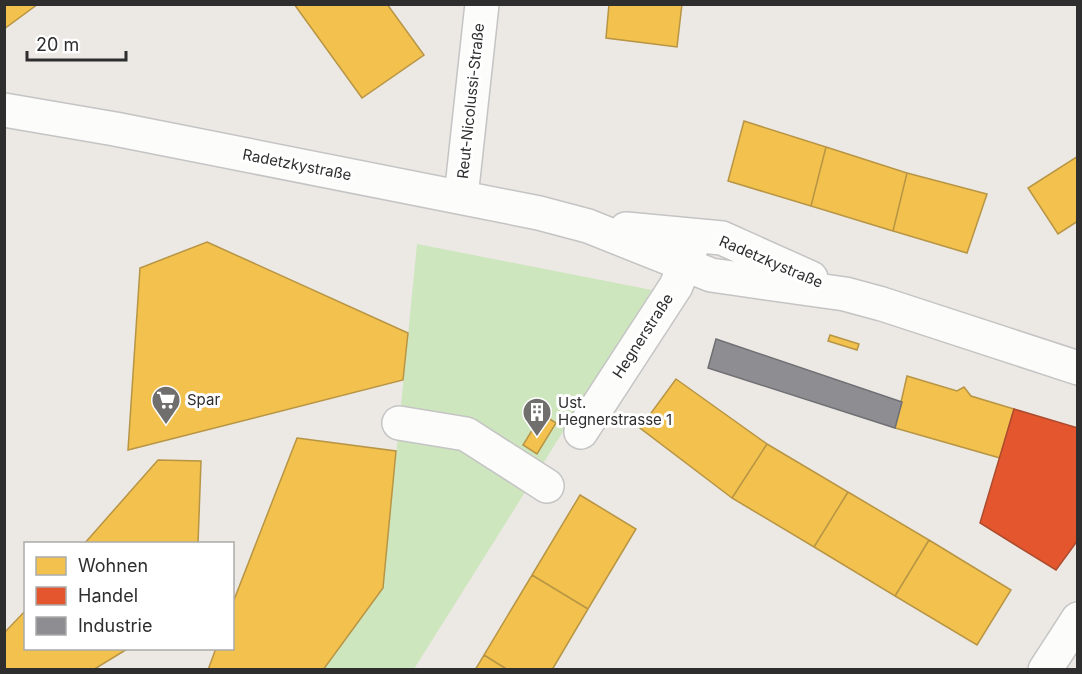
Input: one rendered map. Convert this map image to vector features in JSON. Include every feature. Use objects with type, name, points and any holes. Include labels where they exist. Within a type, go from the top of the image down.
[{"type":"street","name":"Reut-Nicolussi-Straße","points":[[461,197],[482,4]]},
{"type":"street","name":"Radetzkystraße","points":[[4,110],[115,129],[461,197],[690,250],[722,238],[845,294],[1077,368]]},
{"type":"street","name":"Hegnerstraße","points":[[581,432],[676,286],[690,250]]},
{"type":"street","points":[[399,423],[466,434],[548,486]]},
{"type":"street","points":[[1045,669],[1077,619]]},
{"type":"green space","points":[[417,244],[652,290],[414,669],[323,670],[383,588]]},
{"type":"building: Wohnen","points":[[4,4],[38,4],[4,29]]},
{"type":"building: Wohnen","points":[[294,4],[387,4],[424,55],[362,98]]},
{"type":"building: Wohnen","points":[[609,4],[682,4],[677,47],[606,38]]},
{"type":"building: Wohnen","points":[[744,121],[826,147],[811,206],[728,181]]},
{"type":"building: Wohnen","points":[[826,147],[907,173],[893,231],[811,206]]},
{"type":"building: Wohnen","points":[[1078,156],[1078,221],[1058,234],[1028,188]]},
{"type":"building: Wohnen","points":[[907,173],[987,194],[967,253],[893,231]]},
{"type":"building: Wohnen","points":[[207,242],[408,333],[403,380],[128,450],[140,268]]},
{"type":"building: Wohnen","points":[[830,335],[859,344],[857,350],[828,341]]},
{"type":"building: Wohnen","points":[[907,376],[957,391],[964,387],[971,396],[1014,409],[1000,458],[895,428]]},
{"type":"building: Wohnen","points":[[676,379],[767,444],[732,498],[640,428]]},
{"type":"building: Wohnen","name":"Ust. Hegnerstrasse 1","points":[[542,414],[556,423],[537,454],[523,445]]},
{"type":"building: Wohnen","points":[[297,438],[396,451],[383,588],[323,670],[208,670],[215,650],[234,650],[234,600]]},
{"type":"building: Wohnen","points":[[767,444],[848,492],[814,547],[732,498]]},
{"type":"building: Wohnen","points":[[158,460],[201,461],[198,542],[86,542]]},
{"type":"building: Wohnen","points":[[848,492],[929,540],[895,596],[814,547]]},
{"type":"building: Wohnen","points":[[580,495],[636,529],[588,609],[532,575]]},
{"type":"building: Wohnen","points":[[929,540],[1011,590],[977,645],[895,596]]},
{"type":"building: Wohnen","points":[[532,575],[588,609],[552,670],[508,670],[484,655]]},
{"type":"building: Wohnen","points":[[24,612],[24,650],[126,650],[93,670],[4,670],[4,633]]},
{"type":"building: Wohnen","points":[[484,655],[508,670],[475,670]]},
{"type":"building: Handel","points":[[1014,409],[1078,428],[1078,540],[1056,570],[980,523]]},
{"type":"building: Industrie","points":[[716,339],[902,402],[895,428],[708,368]]},
{"type":"place","name":"Spar","points":[[166,426]]},
{"type":"place","name":"Ust. Hegnerstrasse 1","points":[[537,438]]}]
